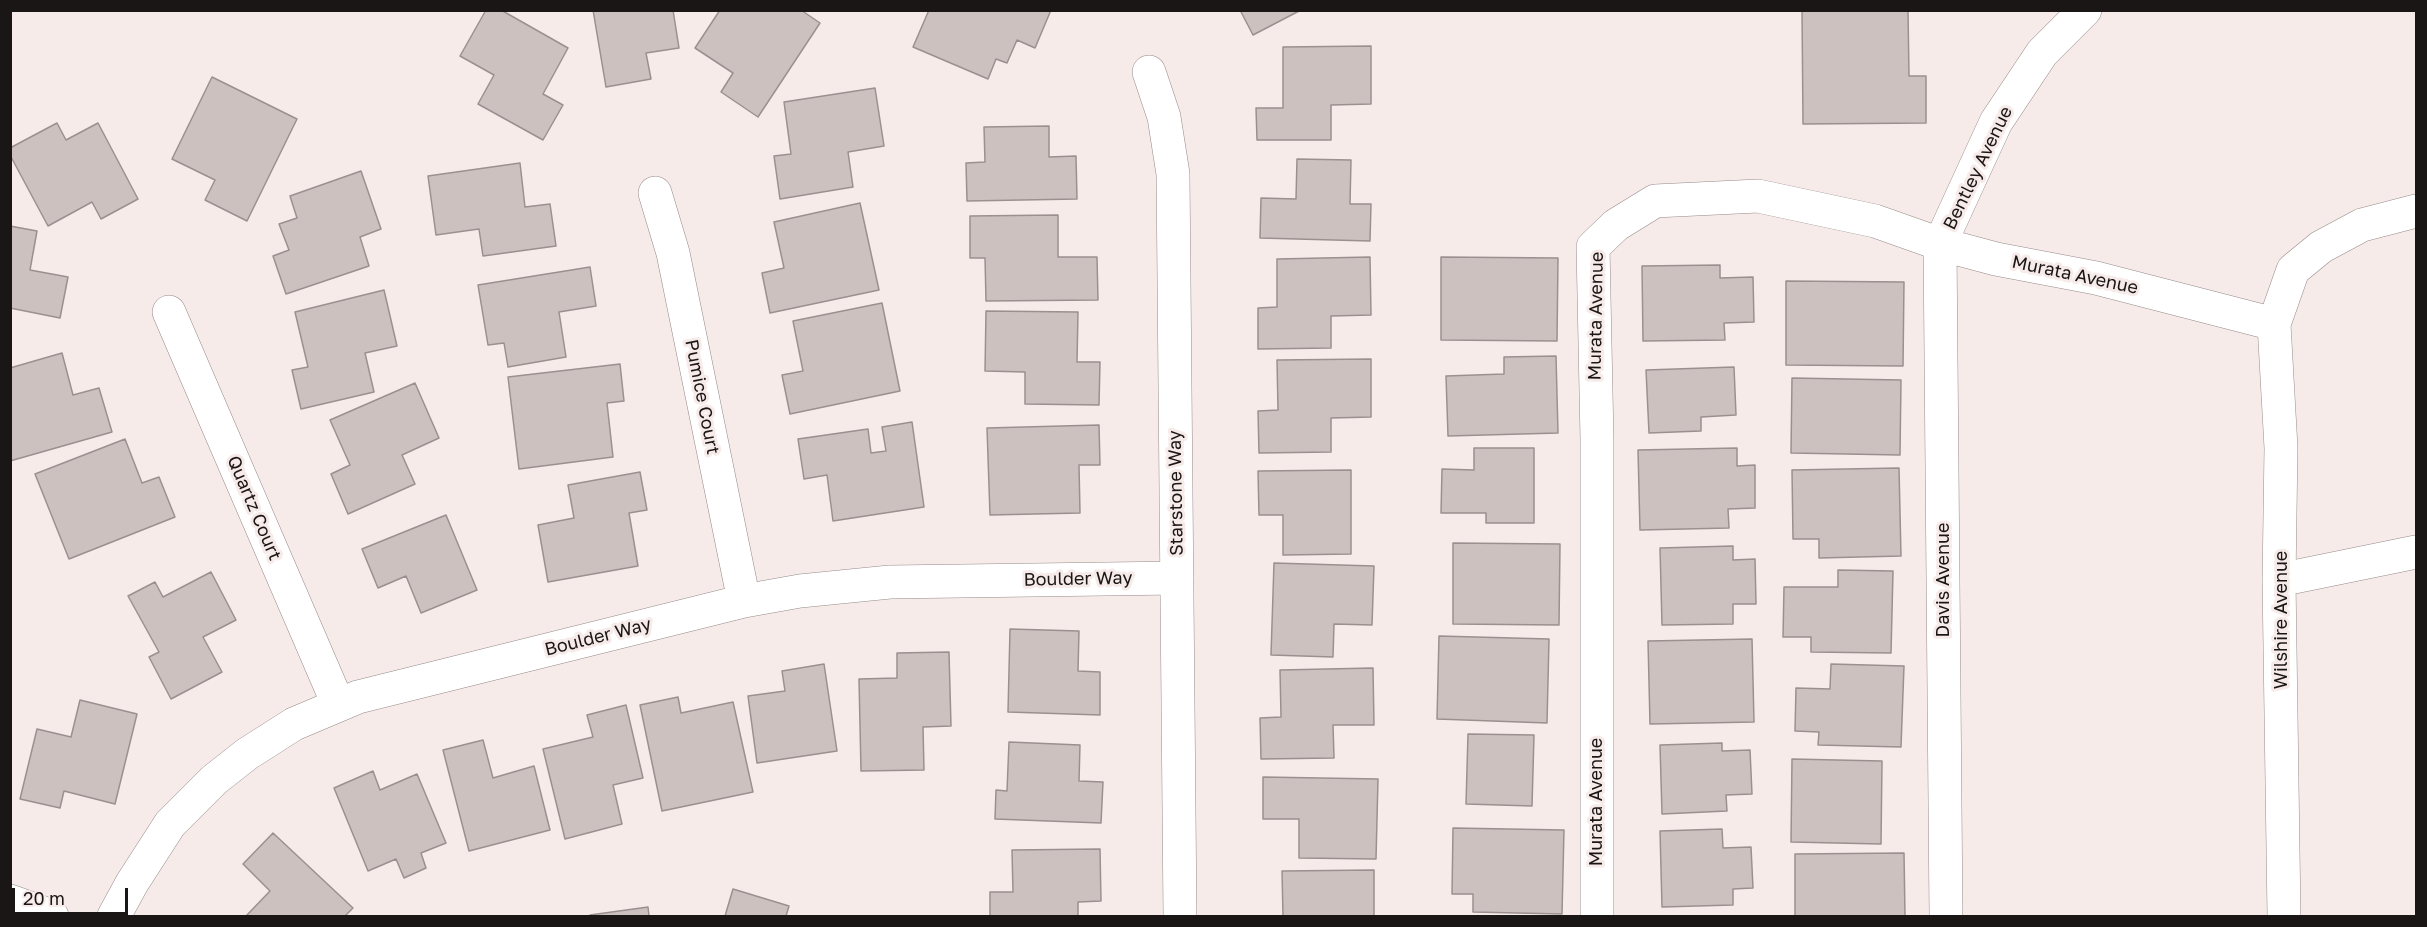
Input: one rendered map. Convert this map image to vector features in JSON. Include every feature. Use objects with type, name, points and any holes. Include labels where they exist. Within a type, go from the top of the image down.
[{"type":"street","name":"Bentley Avenue","points":[[1940,244],[1996,122],[2042,53],[2085,10]]},
{"type":"street","name":"Starstone Way","points":[[1149,72],[1164,117],[1173,174],[1180,916]]},
{"type":"street","name":"Pumice Court","points":[[655,194],[673,252],[744,601]]},
{"type":"street","name":"Murata Avenue","points":[[1597,916],[1597,440],[1593,248],[1616,225],[1655,201],[1758,196],[1875,221],[1940,244],[1996,259],[2096,278],[2274,324]]},
{"type":"street","points":[[2274,324],[2293,270],[2320,248],[2362,225],[2416,212]]},
{"type":"street","name":"Davis Avenue","points":[[1940,244],[1946,916]]},
{"type":"street","name":"Quartz Court","points":[[170,312],[338,704]]},
{"type":"street","name":"Wilshire Avenue","points":[[2274,324],[2281,448],[2279,580],[2284,916]]},
{"type":"street","points":[[2279,580],[2416,552]]},
{"type":"street","name":"Boulder Way","points":[[114,916],[132,883],[170,825],[214,780],[247,754],[294,724],[338,704],[744,601],[800,591],[890,582],[1177,578]]},
{"type":"street","points":[[10,901],[52,916]]},
{"type":"building","points":[[486,10],[501,10],[568,48],[543,94],[563,105],[543,140],[478,104],[494,75],[460,56]]},
{"type":"building","points":[[593,10],[673,10],[679,48],[646,53],[651,79],[606,87]]},
{"type":"building","points":[[720,10],[801,10],[820,23],[758,117],[721,92],[733,73],[695,48]]},
{"type":"building","points":[[929,10],[1051,10],[1035,48],[1017,40],[1007,63],[996,59],[988,79],[913,47]]},
{"type":"building","points":[[1240,10],[1301,10],[1253,35]]},
{"type":"building","points":[[1802,10],[1908,10],[1909,76],[1926,76],[1926,123],[1803,124]]},
{"type":"building","points":[[1371,46],[1371,104],[1331,105],[1331,140],[1257,140],[1256,108],[1283,108],[1283,47]]},
{"type":"building","points":[[212,77],[297,119],[247,221],[205,200],[215,180],[172,159]]},
{"type":"building","points":[[875,88],[884,146],[848,152],[853,187],[780,199],[774,156],[791,154],[784,102]]},
{"type":"building","points":[[57,123],[66,140],[98,123],[138,199],[101,219],[92,202],[48,226],[10,155],[10,148]]},
{"type":"building","points":[[1049,126],[1049,157],[1076,156],[1077,199],[967,201],[966,163],[985,162],[984,127]]},
{"type":"building","points":[[1297,159],[1351,160],[1350,204],[1371,204],[1370,241],[1260,238],[1261,198],[1296,199]]},
{"type":"building","points":[[520,163],[525,207],[550,204],[556,246],[483,256],[479,229],[436,235],[428,176]]},
{"type":"building","points":[[361,171],[381,229],[360,237],[369,266],[286,294],[273,256],[289,250],[279,224],[297,218],[290,196]]},
{"type":"building","points":[[860,203],[879,290],[770,313],[762,273],[784,268],[774,222]]},
{"type":"building","points":[[1058,215],[1058,257],[1097,257],[1098,300],[986,301],[985,258],[970,258],[970,216]]},
{"type":"building","points":[[10,226],[37,231],[30,270],[68,277],[60,318],[10,308]]},
{"type":"building","points":[[1370,257],[1371,315],[1331,316],[1331,348],[1258,349],[1258,308],[1277,307],[1277,259]]},
{"type":"building","points":[[1441,257],[1558,258],[1557,341],[1441,340]]},
{"type":"building","points":[[1720,265],[1720,278],[1753,277],[1754,322],[1724,323],[1725,340],[1643,341],[1642,266]]},
{"type":"building","points":[[590,267],[596,306],[559,312],[566,357],[508,367],[504,343],[488,345],[478,285]]},
{"type":"building","points":[[1786,281],[1904,282],[1903,366],[1786,365]]},
{"type":"building","points":[[384,290],[397,346],[365,353],[374,392],[301,409],[292,370],[308,367],[295,312]]},
{"type":"building","points":[[882,303],[900,391],[790,414],[782,375],[803,371],[793,321]]},
{"type":"building","points":[[986,311],[1078,312],[1077,362],[1100,362],[1099,405],[1025,404],[1025,372],[985,371]]},
{"type":"building","points":[[62,353],[73,395],[99,388],[112,432],[10,461],[10,368]]},
{"type":"building","points":[[1556,356],[1558,433],[1448,436],[1446,376],[1504,374],[1504,357]]},
{"type":"building","points":[[1371,359],[1371,417],[1331,418],[1331,452],[1259,453],[1258,411],[1278,410],[1277,360]]},
{"type":"building","points":[[620,364],[624,401],[607,403],[613,457],[519,469],[508,377]]},
{"type":"building","points":[[1734,367],[1736,415],[1701,417],[1701,431],[1649,433],[1646,370]]},
{"type":"building","points":[[1792,378],[1901,380],[1900,455],[1791,453]]},
{"type":"building","points":[[415,383],[439,438],[402,455],[415,484],[348,514],[331,474],[350,465],[330,420]]},
{"type":"building","points":[[912,422],[924,507],[833,521],[827,475],[804,479],[798,439],[868,429],[871,453],[886,451],[882,427]]},
{"type":"building","points":[[1099,425],[1100,465],[1079,465],[1080,513],[990,515],[987,428]]},
{"type":"building","points":[[125,439],[142,483],[159,477],[175,517],[69,559],[35,474]]},
{"type":"building","points":[[1474,448],[1534,448],[1534,523],[1486,523],[1486,513],[1441,513],[1442,469],[1474,470]]},
{"type":"building","points":[[1737,448],[1737,466],[1755,465],[1755,508],[1728,509],[1729,528],[1640,530],[1638,450]]},
{"type":"building","points":[[1899,468],[1901,556],[1819,558],[1819,539],[1793,539],[1792,470]]},
{"type":"building","points":[[1351,470],[1351,554],[1283,555],[1283,515],[1259,515],[1258,471]]},
{"type":"building","points":[[640,472],[647,510],[629,513],[638,566],[548,582],[538,525],[574,518],[568,485]]},
{"type":"building","points":[[446,515],[477,590],[421,613],[406,576],[378,588],[362,549]]},
{"type":"building","points":[[1453,543],[1560,544],[1559,625],[1453,624]]},
{"type":"building","points":[[1733,546],[1733,560],[1755,559],[1756,604],[1733,604],[1733,624],[1662,625],[1660,548]]},
{"type":"building","points":[[1274,563],[1374,566],[1372,625],[1334,624],[1333,657],[1271,655]]},
{"type":"building","points":[[1838,570],[1893,571],[1891,653],[1811,652],[1811,637],[1783,637],[1784,587],[1838,587]]},
{"type":"building","points":[[211,572],[236,620],[203,637],[222,672],[171,699],[149,657],[159,652],[128,596],[155,582],[163,597]]},
{"type":"building","points":[[1010,629],[1079,631],[1078,671],[1100,672],[1100,715],[1008,712]]},
{"type":"building","points":[[1439,636],[1549,639],[1547,723],[1437,719]]},
{"type":"building","points":[[1752,639],[1754,722],[1650,724],[1648,641]]},
{"type":"building","points":[[949,652],[951,726],[923,727],[924,770],[861,771],[859,679],[897,678],[897,653]]},
{"type":"building","points":[[824,664],[837,751],[757,763],[748,696],[785,691],[782,671]]},
{"type":"building","points":[[1831,664],[1904,666],[1901,747],[1818,745],[1819,732],[1795,731],[1796,688],[1830,689]]},
{"type":"building","points":[[1373,668],[1374,725],[1333,725],[1334,758],[1261,759],[1260,718],[1281,717],[1280,670]]},
{"type":"building","points":[[678,697],[681,713],[733,702],[753,792],[662,811],[640,705]]},
{"type":"building","points":[[80,700],[137,714],[115,804],[64,791],[60,808],[20,799],[37,729],[71,737]]},
{"type":"building","points":[[626,705],[643,778],[613,785],[622,824],[565,839],[543,749],[593,737],[587,715]]},
{"type":"building","points":[[1468,734],[1534,735],[1532,806],[1466,804]]},
{"type":"building","points":[[483,740],[493,778],[534,766],[550,830],[469,851],[443,750]]},
{"type":"building","points":[[1009,742],[1080,745],[1079,781],[1103,782],[1101,823],[995,819],[996,790],[1007,791]]},
{"type":"building","points":[[1722,743],[1722,751],[1750,750],[1752,794],[1726,795],[1727,811],[1662,814],[1660,745]]},
{"type":"building","points":[[1792,759],[1882,761],[1881,844],[1791,842]]},
{"type":"building","points":[[373,771],[380,790],[417,774],[446,843],[421,853],[426,868],[404,878],[396,859],[368,871],[334,788]]},
{"type":"building","points":[[1263,777],[1378,779],[1376,859],[1299,858],[1299,819],[1263,819]]},
{"type":"building","points":[[1453,828],[1564,830],[1562,914],[1473,912],[1473,894],[1452,894]]},
{"type":"building","points":[[1722,829],[1723,848],[1751,847],[1753,888],[1733,889],[1733,905],[1662,907],[1660,831]]},
{"type":"building","points":[[273,833],[353,908],[345,916],[246,916],[270,891],[243,864]]},
{"type":"building","points":[[1100,849],[1101,901],[1078,902],[1078,916],[990,916],[990,892],[1013,892],[1012,850]]},
{"type":"building","points":[[1904,853],[1905,916],[1795,916],[1795,854]]},
{"type":"building","points":[[1374,870],[1374,916],[1283,916],[1282,871]]},
{"type":"building","points":[[733,889],[789,906],[786,916],[725,916]]},
{"type":"building","points":[[648,907],[649,916],[590,916],[590,915]]}]
